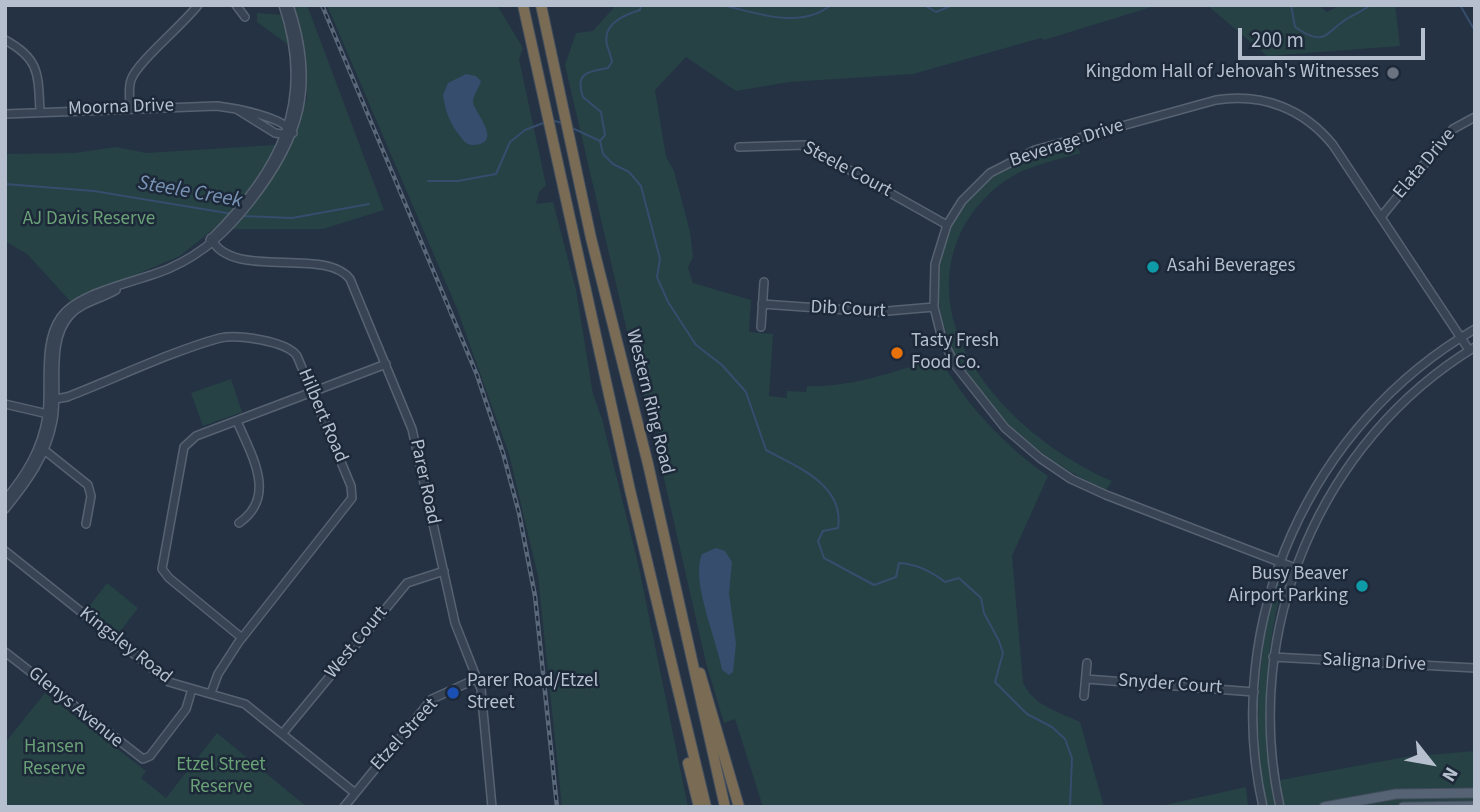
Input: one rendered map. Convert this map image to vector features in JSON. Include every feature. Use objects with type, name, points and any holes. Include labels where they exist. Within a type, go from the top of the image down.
[{"type":"highway","name":"Western Ring Road","points":[[522,5],[568,199],[674,683],[706,807]]},
{"type":"highway","name":"Western Ring Road","points":[[543,5],[604,295],[648,464],[724,807]]},
{"type":"highway","points":[[648,464],[718,744],[739,807]]},
{"type":"highway","points":[[674,683],[682,735],[699,807]]},
{"type":"main road","points":[[1324,807],[1396,794],[1475,793]]},
{"type":"main road","points":[[1403,807],[1475,806]]},
{"type":"street","points":[[130,108],[131,82],[136,70],[178,30],[198,5]]},
{"type":"street","points":[[236,5],[245,17]]},
{"type":"street","points":[[283,5],[292,35],[297,72],[295,104],[289,132]]},
{"type":"street","points":[[5,508],[33,472],[42,448],[51,415],[52,343],[61,317],[82,299],[170,268],[197,252],[214,240],[276,167],[300,103],[303,67],[300,41],[289,5]]},
{"type":"street","points":[[5,40],[23,50],[34,65],[40,111]]},
{"type":"street","name":"Beverage Drive","points":[[1295,568],[1071,479],[1040,458],[1005,428],[956,366],[942,339],[934,307],[935,264],[947,225],[962,201],[979,182],[1018,156],[1205,103],[1242,98],[1279,104],[1311,122],[1333,145],[1461,337],[1472,348]]},
{"type":"street","name":"Moorna Drive","points":[[5,114],[210,105],[237,109],[289,132]]},
{"type":"street","name":"Elata Drive","points":[[1381,217],[1453,129],[1475,117]]},
{"type":"street","name":"Steele Court","points":[[739,147],[804,145],[947,225]]},
{"type":"street","name":"Parer Road","points":[[214,240],[227,255],[237,258],[344,272],[354,288],[412,429],[456,628],[478,678],[482,694],[492,807]]},
{"type":"street","points":[[761,327],[764,282]]},
{"type":"street","name":"Dib Court","points":[[762,304],[876,313],[934,307]]},
{"type":"street","points":[[1263,807],[1254,748],[1254,692],[1263,621],[1280,562],[1307,501],[1352,434],[1405,378],[1475,329]]},
{"type":"street","name":"Hilbert Road","points":[[52,400],[228,337],[287,345],[297,356],[351,486],[351,501],[242,638],[219,673],[211,693]]},
{"type":"street","points":[[1280,807],[1269,724],[1273,657],[1282,609],[1295,568],[1325,502],[1360,449],[1410,395],[1472,348]]},
{"type":"street","points":[[242,638],[169,578],[161,563],[184,447],[192,438],[386,363]]},
{"type":"street","points":[[5,404],[51,415]]},
{"type":"street","points":[[237,421],[258,470],[261,492],[255,509],[239,523]]},
{"type":"street","points":[[5,500],[42,448]]},
{"type":"street","points":[[42,448],[88,485],[91,496],[86,524]]},
{"type":"street","name":"Kingsley Road","points":[[5,551],[169,682],[246,704],[355,793]]},
{"type":"street","name":"West Court","points":[[283,733],[404,586],[413,578],[444,570]]},
{"type":"street","name":"Glenys Avenue","points":[[5,652],[142,759],[150,756],[184,712],[192,689]]},
{"type":"street","name":"Saligna Drive","points":[[1273,657],[1475,668]]},
{"type":"street","points":[[1084,696],[1087,663]]},
{"type":"street","name":"Etzel Street","points":[[344,807],[432,699],[478,678]]},
{"type":"street","name":"Snyder Court","points":[[1086,679],[1254,692]]},
{"type":"green space","name":"AJ Davis Reserve","points":[[290,5],[307,5],[384,210],[323,229],[234,229],[222,222],[180,256],[71,302],[27,254],[5,241],[5,154],[75,153],[116,147],[146,153],[291,144],[307,98],[305,50]]},
{"type":"green space","points":[[327,5],[497,5],[523,48],[519,59],[546,185],[539,192],[536,204],[553,202],[576,290],[593,394],[602,419],[638,563],[688,807],[562,807],[538,576],[509,454],[457,309]]},
{"type":"green space","points":[[616,5],[1158,5],[1044,40],[1041,38],[913,74],[789,82],[736,91],[686,57],[655,90],[666,157],[674,171],[690,232],[693,257],[688,268],[693,283],[751,300],[749,332],[773,334],[769,396],[787,398],[787,391],[806,392],[807,386],[857,381],[940,358],[961,391],[987,423],[1017,452],[1048,476],[1012,556],[1023,682],[1039,702],[1080,722],[1104,807],[763,807],[735,719],[724,723],[706,663],[658,452],[663,451],[653,408],[641,391],[565,65],[576,33],[593,31]]},
{"type":"green space","points":[[1207,5],[1318,5],[1327,12],[1341,5],[1395,5],[1400,46],[1267,56]]},
{"type":"green space","points":[[257,13],[283,15],[290,46],[257,22]]},
{"type":"green space","points":[[1074,144],[1081,153],[1020,172],[1002,183],[981,202],[957,241],[949,279],[953,317],[966,353],[988,386],[1015,416],[1046,443],[1079,465],[1112,481],[1106,490],[1037,449],[1005,421],[977,390],[956,355],[942,318],[938,278],[947,238],[956,219],[982,185],[1008,167],[1035,155]]},
{"type":"green space","points":[[231,379],[242,412],[203,426],[191,393]]},
{"type":"green space","points":[[1283,573],[1285,576],[1272,632],[1266,691],[1267,750],[1276,807],[1266,807],[1258,734],[1259,686],[1272,597],[1277,581]]},
{"type":"green space","points":[[107,583],[138,608],[119,633],[88,608]]},
{"type":"green space","name":"Hansen Reserve","points":[[45,693],[146,771],[141,778],[166,798],[217,733],[307,807],[5,807],[5,743]]},
{"type":"green space","points":[[1475,751],[1475,807],[1280,807],[1275,781],[1405,757]]},
{"type":"green space","points":[[1246,787],[1248,807],[1156,807]]},
{"type":"water","points":[[466,74],[476,76],[481,81],[473,102],[487,134],[487,139],[482,143],[473,145],[464,141],[453,127],[443,95],[448,83]]},
{"type":"water","points":[[716,548],[725,551],[732,562],[729,593],[736,644],[733,672],[729,675],[722,670],[699,579],[702,554]]},
{"type":"waterway","name":"Steele Creek","points":[[570,127],[600,141],[605,135],[601,112],[583,97],[582,77],[608,68],[612,62],[606,38],[608,31],[621,18],[640,10],[641,5]]},
{"type":"waterway","name":"Steele Creek","points":[[723,5],[764,15],[792,18],[819,13],[831,5]]},
{"type":"waterway","name":"Steele Creek","points":[[924,5],[936,12],[953,5]]},
{"type":"waterway","name":"Steele Creek","points":[[1291,5],[1295,27],[1314,37],[1325,36],[1370,5]]},
{"type":"waterway","name":"Steele Creek","points":[[1460,5],[1475,31]]},
{"type":"waterway","name":"Steele Creek","points":[[551,120],[562,123]]},
{"type":"waterway","name":"Steele Creek","points":[[428,181],[458,181],[496,174],[510,142],[525,130],[546,122]]},
{"type":"waterway","name":"Steele Creek","points":[[600,141],[603,154],[613,164],[629,172],[641,186],[660,259],[657,277],[668,302],[696,345],[722,365],[746,392],[766,450],[816,479],[834,500],[838,513],[838,528],[823,531],[818,541],[824,558],[874,585],[896,577],[899,563],[912,565],[929,571],[945,582],[959,578],[981,598],[984,613],[1003,653],[995,682],[1027,714],[1052,727],[1065,739],[1072,758],[1070,807]]},
{"type":"waterway","name":"Steele Creek","points":[[5,184],[94,191],[233,214]]},
{"type":"waterway","name":"Steele Creek","points":[[242,216],[292,218],[369,204]]},
{"type":"railway","points":[[322,5],[477,375],[503,453],[519,513],[535,596],[557,807]]},
{"type":"place","name":"Kingdom Hall of Jehovah's Witnesses","points":[[1393,73]]},
{"type":"place","name":"Asahi Beverages","points":[[1153,267]]},
{"type":"place","name":"Tasty Fresh Food Co.","points":[[897,353]]},
{"type":"place","name":"Busy Beaver Airport Parking","points":[[1362,586]]},
{"type":"place","name":"Parer Road/Etzel Street","points":[[453,693]]},
{"type":"park label","name":"Etzel Street Reserve","points":[[221,777]]}]
